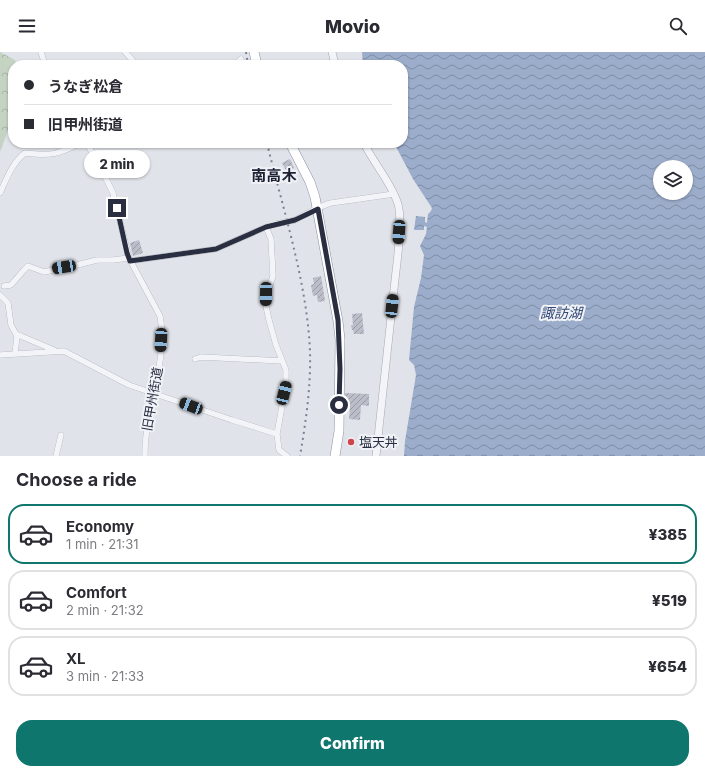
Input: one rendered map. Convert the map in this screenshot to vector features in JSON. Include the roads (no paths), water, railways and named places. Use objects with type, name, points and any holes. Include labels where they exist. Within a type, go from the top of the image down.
[{"type":"highway","points":[[293,148],[310,182],[318,209],[338,320],[340,339],[339,431],[335,456]]},
{"type":"street","points":[[125,52],[132,60]]},
{"type":"street","points":[[0,192],[17,159],[25,153],[41,155],[56,154],[69,148]]},
{"type":"street","name":"旧甲州街道","points":[[89,148],[96,158],[113,193],[130,260],[160,316],[161,324],[158,367],[146,431],[145,456]]},
{"type":"street","points":[[366,148],[394,194],[400,219],[376,456]]},
{"type":"street","points":[[15,354],[17,336],[11,325],[8,303],[0,294],[2,284],[11,285],[28,266],[44,272],[96,260],[130,260],[216,249],[266,227],[295,220],[318,209],[322,205],[394,194]]},
{"type":"street","points":[[266,227],[271,239],[273,276],[266,294],[266,306],[269,320],[286,370],[286,384],[277,434],[279,450],[287,456]]},
{"type":"street","points":[[16,334],[56,351]]},
{"type":"street","points":[[0,355],[64,351],[129,385],[277,434]]},
{"type":"street","points":[[195,359],[201,357],[282,361]]},
{"type":"street","points":[[56,456],[61,435]]},
{"type":"water","name":"諏訪湖","points":[[362,52],[705,52],[705,456],[404,456],[405,441],[416,375],[414,365],[409,360],[414,307],[421,278],[424,255],[420,246],[426,234],[427,227],[424,226],[424,230],[414,230],[416,216],[425,217],[425,222],[427,223],[428,214],[432,208],[413,179],[397,148],[408,148],[408,60],[363,60]]},
{"type":"railway","points":[[246,52],[247,60]]},
{"type":"railway","points":[[268,148],[293,246],[308,325],[310,377],[300,456]]},
{"type":"place","name":"塩天丼","points":[[351,442]]},
{"type":"district","name":"南高木","points":[[274,175]]}]
